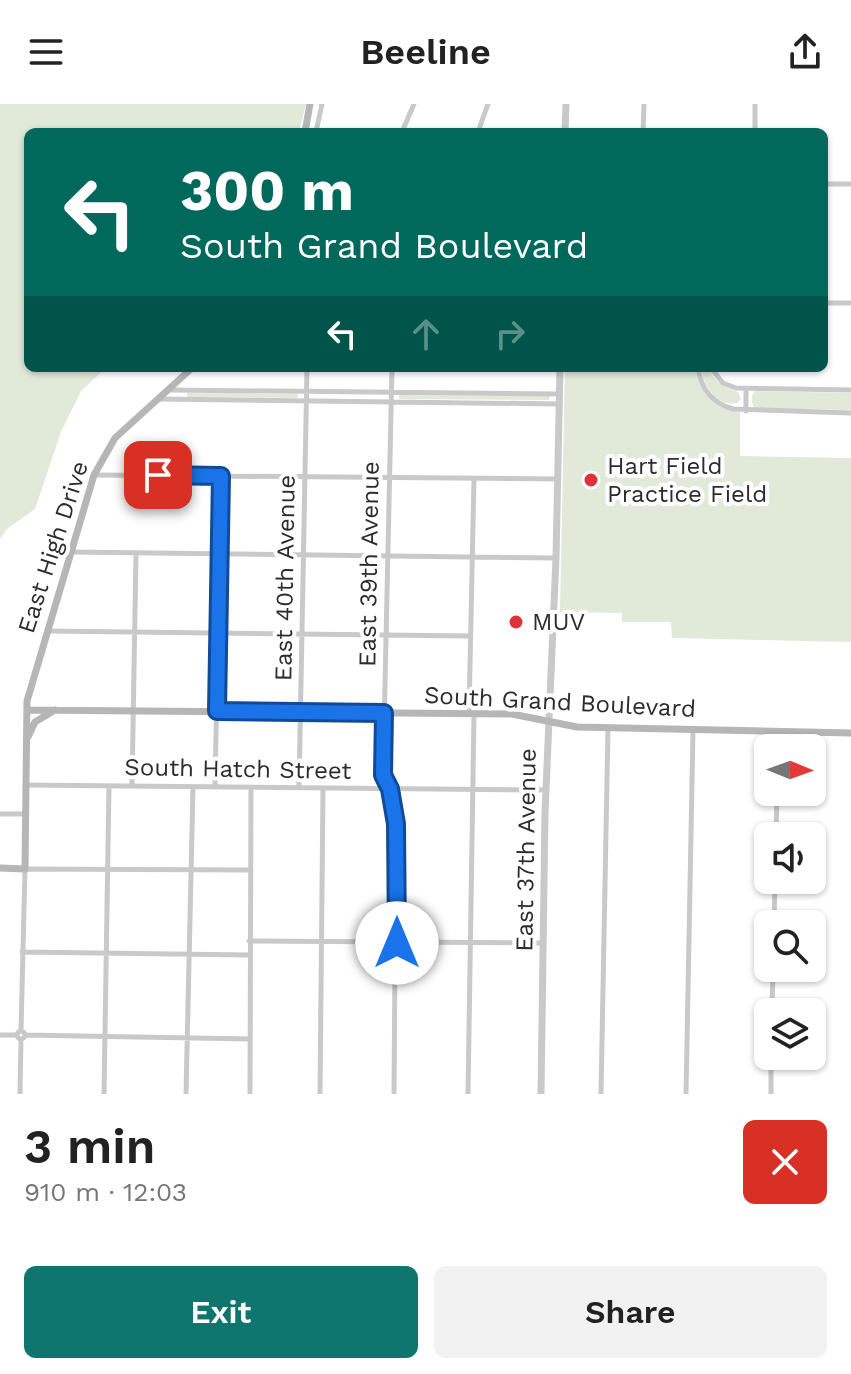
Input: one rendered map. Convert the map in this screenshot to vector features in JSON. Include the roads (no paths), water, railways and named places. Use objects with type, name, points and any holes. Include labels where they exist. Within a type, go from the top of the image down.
[{"type":"main road","points":[[306,128],[310,104]]},
{"type":"main road","name":"East High Drive","points":[[25,869],[29,693],[94,475],[115,438],[188,372]]},
{"type":"main road","name":"South Grand Boulevard","points":[[27,710],[512,714],[577,727],[851,733]]},
{"type":"main road","points":[[26,742],[35,722],[55,710]]},
{"type":"main road","points":[[4,868],[18,863],[25,847]]},
{"type":"main road","points":[[4,868],[25,869]]},
{"type":"street","points":[[317,128],[322,104]]},
{"type":"street","points":[[404,128],[414,104]]},
{"type":"street","points":[[479,128],[488,104]]},
{"type":"street","points":[[565,128],[566,104]]},
{"type":"street","points":[[643,128],[644,104]]},
{"type":"street","points":[[755,104],[755,128]]},
{"type":"street","points":[[828,184],[851,184]]},
{"type":"street","points":[[828,303],[851,303]]},
{"type":"street","name":"East 40th Avenue","points":[[299,788],[307,372]]},
{"type":"street","name":"East 39th Avenue","points":[[392,372],[383,775],[390,789],[396,824],[394,1094]]},
{"type":"street","name":"East 37th Avenue","points":[[541,1094],[560,372]]},
{"type":"street","points":[[699,372],[703,387],[724,406],[746,411],[851,413]]},
{"type":"street","points":[[714,372],[723,383],[746,388],[851,390]]},
{"type":"street","points":[[746,388],[746,411]]},
{"type":"street","points":[[170,390],[559,394]]},
{"type":"street","points":[[159,399],[559,404]]},
{"type":"street","points":[[94,475],[558,479]]},
{"type":"street","points":[[215,787],[221,476]]},
{"type":"street","points":[[468,1094],[474,789],[470,636],[474,478]]},
{"type":"street","points":[[71,552],[556,558]]},
{"type":"street","points":[[132,786],[136,554]]},
{"type":"street","points":[[47,631],[470,636]]},
{"type":"street","points":[[601,1094],[608,728]]},
{"type":"street","points":[[686,1094],[693,730]]},
{"type":"street","name":"South Hatch Street","points":[[25,785],[548,790]]},
{"type":"street","points":[[104,1094],[109,786]]},
{"type":"street","points":[[186,1094],[193,787]]},
{"type":"street","points":[[249,1094],[251,788]]},
{"type":"street","points":[[320,1094],[323,788]]},
{"type":"street","points":[[0,814],[26,814]]},
{"type":"street","points":[[20,1094],[25,869],[250,870]]},
{"type":"street","points":[[249,941],[543,943]]},
{"type":"street","points":[[22,952],[249,955]]},
{"type":"street","points":[[0,1035],[249,1039]]},
{"type":"street","points":[[771,1070],[771,1094]]},
{"type":"place","name":"Hart Field Practice Field","points":[[591,480]]},
{"type":"place","name":"MUV","points":[[516,622]]}]
